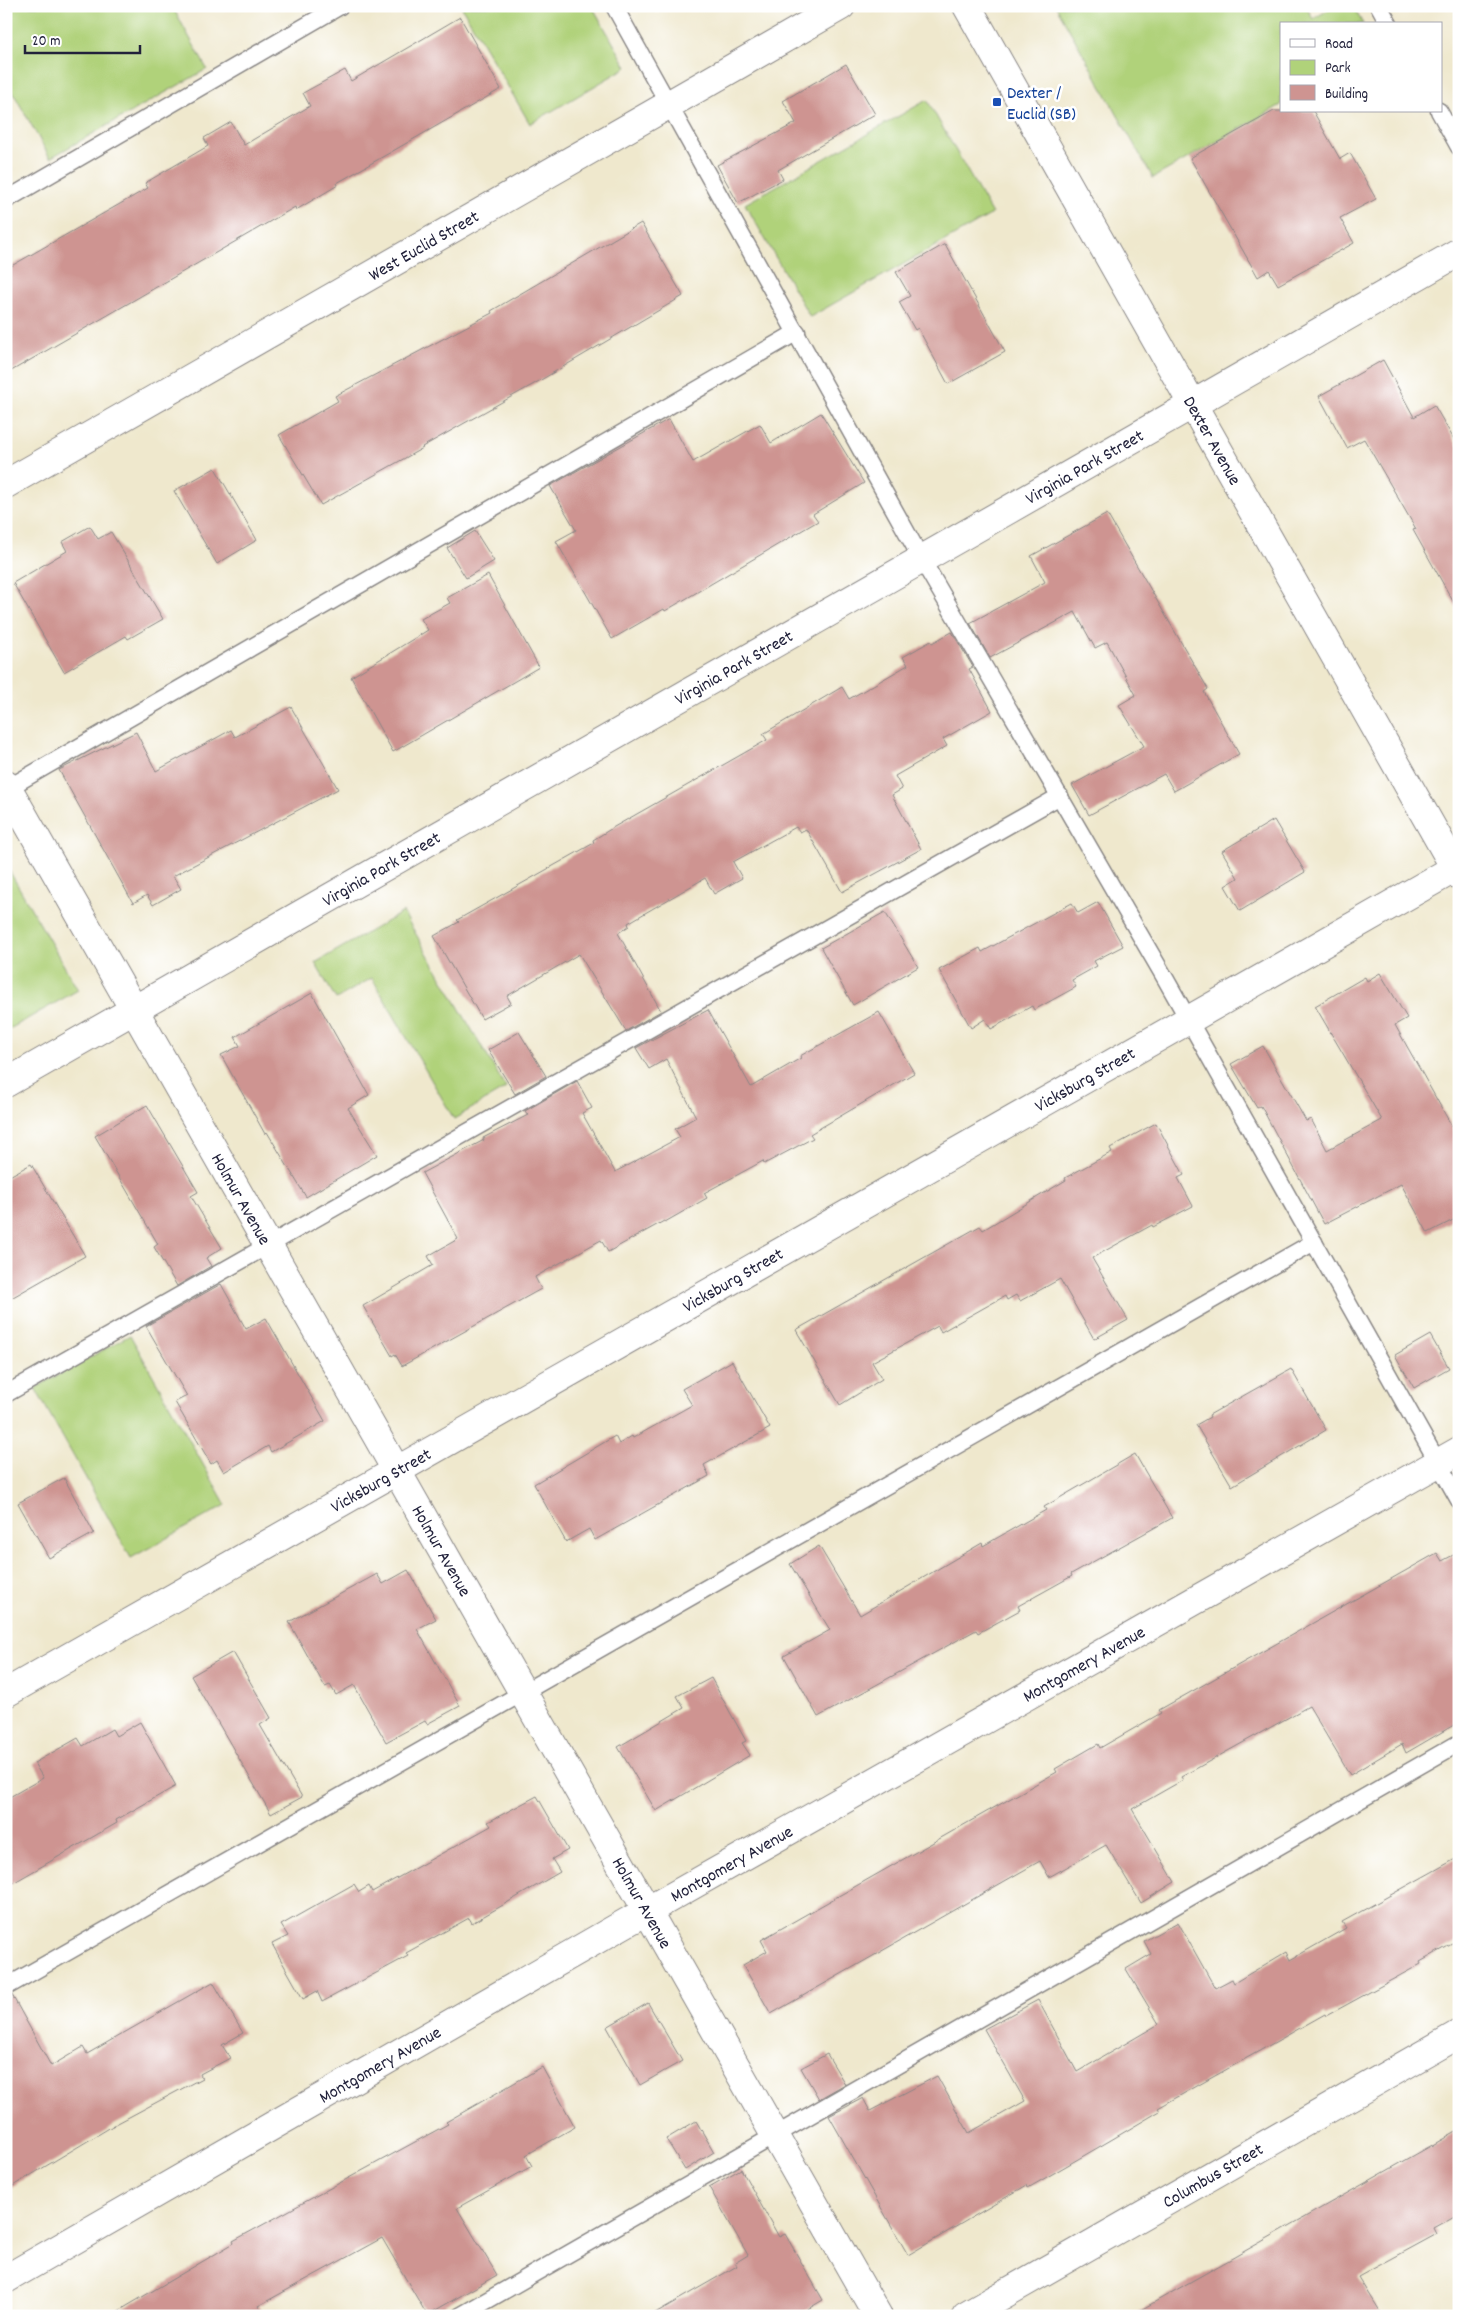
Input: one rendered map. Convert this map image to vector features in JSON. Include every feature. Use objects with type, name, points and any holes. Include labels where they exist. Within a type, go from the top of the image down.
[{"type":"street","name":"West Euclid Street","points":[[6,484],[841,6]]},
{"type":"street","name":"Dexter Avenue","points":[[967,6],[1458,870]]},
{"type":"street","name":"Virginia Park Street","points":[[6,1082],[1459,252]]},
{"type":"street","name":"Holmur Avenue","points":[[7,787],[878,2316]]},
{"type":"street","name":"Vicksburg Street","points":[[6,1693],[1189,1019],[1458,870]]},
{"type":"street","name":"Montgomery Avenue","points":[[6,2279],[648,1911],[1448,1457]]},
{"type":"street","name":"Columbus Street","points":[[966,2316],[1459,2034]]},
{"type":"lane","points":[[6,200],[340,6]]},
{"type":"lane","points":[[614,6],[922,558],[1189,1019],[1314,1242],[1448,1457],[1459,1500]]},
{"type":"lane","points":[[1379,6],[1388,22]]},
{"type":"lane","points":[[1440,112],[1459,147]]},
{"type":"lane","points":[[7,787],[797,332]]},
{"type":"lane","points":[[6,1394],[1060,796]]},
{"type":"lane","points":[[6,1986],[1314,1242]]},
{"type":"lane","points":[[460,2316],[1459,1743]]},
{"type":"green space","points":[[6,6],[172,6],[207,69],[50,158],[6,80]]},
{"type":"green space","points":[[461,6],[592,6],[627,67],[530,124]]},
{"type":"green space","points":[[1056,6],[1306,6],[1313,19],[1335,6],[1353,6],[1362,22],[1280,22],[1280,106],[1153,178]]},
{"type":"green space","points":[[927,100],[992,214],[810,317],[745,204]]},
{"type":"green space","points":[[6,865],[78,990],[6,1031]]},
{"type":"green space","points":[[403,912],[506,1088],[454,1119],[372,978],[336,999],[315,963]]},
{"type":"green space","points":[[130,1335],[226,1505],[131,1558],[35,1388]]},
{"type":"building","points":[[460,17],[501,89],[337,183],[338,185],[296,210],[295,207],[6,374],[6,269],[148,188],[145,183],[208,146],[204,138],[231,122],[244,145],[310,106],[303,93],[345,70],[351,81]]},
{"type":"building","points":[[846,64],[875,114],[778,170],[783,179],[738,203],[717,165],[796,123],[783,101]]},
{"type":"building","points":[[1274,111],[1314,112],[1340,159],[1350,153],[1376,199],[1340,218],[1354,243],[1278,285],[1269,270],[1258,277],[1190,158]]},
{"type":"building","points":[[641,223],[683,296],[534,384],[321,505],[279,435],[338,401],[335,396],[492,313],[491,311]]},
{"type":"building","points":[[945,244],[1005,352],[948,384],[918,328],[915,330],[899,302],[910,296],[896,272]]},
{"type":"building","points":[[1383,360],[1414,417],[1434,405],[1459,448],[1459,612],[1413,530],[1416,529],[1364,439],[1347,448],[1319,396]]},
{"type":"building","points":[[821,413],[864,483],[813,514],[818,521],[665,611],[664,609],[612,639],[556,541],[576,530],[550,486],[669,419],[693,462],[760,424],[771,443]]},
{"type":"building","points":[[215,468],[257,540],[217,564],[174,491]]},
{"type":"building","points":[[1107,514],[1208,689],[1204,692],[1239,754],[1174,791],[1164,774],[1089,815],[1072,785],[1144,746],[1119,705],[1136,695],[1107,642],[1095,648],[1075,612],[990,658],[970,623],[1045,582],[1031,556]]},
{"type":"building","points":[[90,526],[98,539],[111,532],[163,619],[128,639],[126,636],[64,672],[13,583],[67,551],[62,542]]},
{"type":"building","points":[[475,531],[494,561],[466,578],[447,548]]},
{"type":"building","points":[[488,575],[539,667],[393,752],[351,677],[428,630],[421,619],[450,603],[447,598]]},
{"type":"building","points":[[952,632],[973,667],[969,669],[992,711],[943,739],[947,746],[895,776],[902,789],[892,795],[921,849],[842,892],[806,829],[800,832],[796,827],[733,862],[742,878],[714,894],[705,878],[628,923],[629,926],[618,933],[661,1011],[626,1031],[579,954],[507,996],[511,1003],[482,1019],[434,936],[459,922],[457,920],[594,843],[593,840],[614,827],[767,740],[763,734],[842,687],[849,699],[908,665],[903,657],[931,641],[932,643]]},
{"type":"building","points":[[291,707],[338,789],[173,876],[181,889],[153,905],[147,895],[133,903],[59,770],[136,732],[156,771],[231,730],[235,737]]},
{"type":"building","points":[[1274,820],[1305,872],[1240,911],[1225,886],[1238,878],[1222,851]]},
{"type":"building","points":[[1098,902],[1123,946],[1094,961],[1097,966],[1072,980],[1076,987],[1034,1010],[1032,1006],[991,1029],[985,1019],[971,1028],[939,970],[980,948],[982,952],[1072,903],[1078,913]]},
{"type":"building","points":[[885,912],[918,967],[853,1005],[821,948]]},
{"type":"building","points":[[1380,973],[1407,1018],[1395,1025],[1459,1139],[1459,1217],[1428,1233],[1401,1184],[1324,1224],[1261,1106],[1257,1108],[1231,1064],[1263,1046],[1306,1121],[1311,1119],[1327,1150],[1382,1120],[1315,1006],[1365,977],[1367,981]]},
{"type":"building","points":[[312,993],[369,1095],[348,1108],[377,1155],[306,1197],[267,1132],[265,1134],[221,1055],[240,1046],[235,1037]]},
{"type":"building","points":[[708,1010],[751,1087],[801,1058],[800,1056],[879,1012],[914,1073],[810,1134],[813,1138],[764,1164],[763,1161],[704,1193],[707,1198],[665,1222],[608,1252],[601,1240],[535,1277],[541,1289],[402,1366],[395,1354],[392,1356],[363,1306],[433,1265],[428,1256],[458,1239],[422,1173],[528,1115],[525,1111],[577,1081],[592,1108],[582,1113],[615,1172],[680,1137],[675,1129],[696,1117],[666,1059],[649,1069],[636,1048]]},
{"type":"building","points":[[519,1032],[546,1076],[515,1094],[488,1050]]},
{"type":"building","points":[[147,1105],[198,1192],[191,1196],[222,1248],[206,1258],[211,1266],[177,1286],[154,1247],[158,1244],[95,1136]]},
{"type":"building","points":[[1156,1123],[1184,1175],[1178,1178],[1193,1206],[1153,1227],[1152,1225],[1092,1258],[1128,1320],[1094,1339],[1060,1279],[1020,1301],[1016,1295],[1007,1300],[1005,1296],[941,1332],[938,1326],[872,1362],[882,1379],[840,1405],[796,1330],[980,1226],[983,1230],[1066,1180],[1065,1178],[1112,1152],[1110,1148]]},
{"type":"building","points":[[31,1164],[85,1256],[6,1301],[6,1178]]},
{"type":"building","points":[[221,1284],[246,1329],[266,1318],[325,1421],[271,1452],[268,1446],[224,1472],[217,1460],[211,1464],[175,1402],[187,1396],[146,1326]]},
{"type":"building","points":[[1430,1335],[1449,1368],[1414,1388],[1395,1355]]},
{"type":"building","points":[[732,1361],[770,1428],[704,1465],[709,1476],[595,1540],[589,1529],[566,1542],[534,1484],[615,1436],[619,1444],[692,1405],[682,1389]]},
{"type":"building","points":[[1291,1369],[1326,1430],[1232,1486],[1196,1425],[1210,1417],[1209,1415]]},
{"type":"building","points":[[1135,1454],[1172,1518],[1018,1606],[1020,1610],[978,1633],[976,1630],[818,1717],[784,1656],[830,1630],[790,1564],[819,1546],[860,1615],[982,1543],[983,1546],[1046,1510],[1044,1507]]},
{"type":"building","points":[[64,1478],[94,1533],[49,1558],[18,1503]]},
{"type":"building","points":[[1459,1552],[1459,1722],[1406,1753],[1402,1744],[1350,1775],[1309,1706],[1181,1777],[1183,1780],[1132,1809],[1175,1882],[1141,1903],[1106,1845],[1049,1877],[1040,1861],[771,2014],[743,1965],[767,1951],[761,1940],[1057,1772],[1055,1769],[1098,1744],[1100,1748],[1161,1713],[1159,1710],[1437,1553],[1442,1561]]},
{"type":"building","points":[[408,1570],[436,1619],[417,1629],[460,1706],[427,1724],[425,1721],[386,1742],[354,1685],[336,1695],[330,1685],[325,1687],[289,1622],[377,1574],[383,1584]]},
{"type":"building","points":[[233,1652],[271,1718],[260,1725],[302,1797],[271,1814],[191,1676]]},
{"type":"building","points":[[711,1678],[746,1741],[742,1743],[750,1755],[656,1811],[618,1747],[684,1708],[677,1696]]},
{"type":"building","points":[[140,1722],[176,1786],[116,1820],[117,1823],[6,1887],[6,1799],[43,1778],[34,1763],[78,1738],[83,1746],[112,1729],[116,1736]]},
{"type":"building","points":[[537,1796],[568,1850],[552,1859],[560,1872],[472,1923],[469,1918],[406,1953],[408,1956],[322,2002],[317,1991],[303,1999],[272,1944],[288,1936],[281,1925],[354,1884],[359,1892],[369,1886],[372,1892],[491,1826],[488,1822]]},
{"type":"building","points":[[1459,1857],[1459,1940],[1420,1962],[1421,1964],[1326,2016],[1325,2014],[1158,2108],[1160,2111],[1111,2140],[1028,2188],[1027,2185],[908,2255],[829,2116],[863,2098],[870,2111],[937,2076],[969,2133],[1025,2101],[984,2029],[1038,2000],[1077,2072],[1159,2024],[1126,1969],[1151,1954],[1144,1941],[1178,1922],[1215,1988],[1232,1979],[1234,1983],[1286,1952],[1290,1960],[1346,1928],[1342,1922]]},
{"type":"building","points":[[213,1982],[243,2033],[222,2045],[230,2058],[200,2074],[202,2078],[116,2124],[6,2190],[6,1997],[12,1995],[51,2066],[83,2047],[87,2054]]},
{"type":"building","points":[[648,2003],[682,2061],[640,2085],[607,2027]]},
{"type":"building","points":[[827,2054],[845,2084],[819,2099],[801,2068]]},
{"type":"building","points":[[542,2067],[575,2127],[526,2155],[532,2166],[457,2208],[497,2275],[427,2315],[382,2238],[258,2306],[264,2316],[110,2316],[234,2243],[233,2241],[448,2124],[446,2122]]},
{"type":"building","points":[[696,2121],[714,2152],[685,2170],[666,2139]]},
{"type":"building","points":[[1459,2130],[1459,2214],[1434,2228],[1437,2234],[1358,2277],[1382,2316],[1130,2316]]},
{"type":"building","points":[[741,2169],[779,2237],[785,2234],[823,2300],[796,2316],[650,2316],[737,2266],[735,2263],[748,2255],[709,2187]]},
{"type":"place","name":"Dexter / Euclid (SB)","points":[[997,102]]}]
